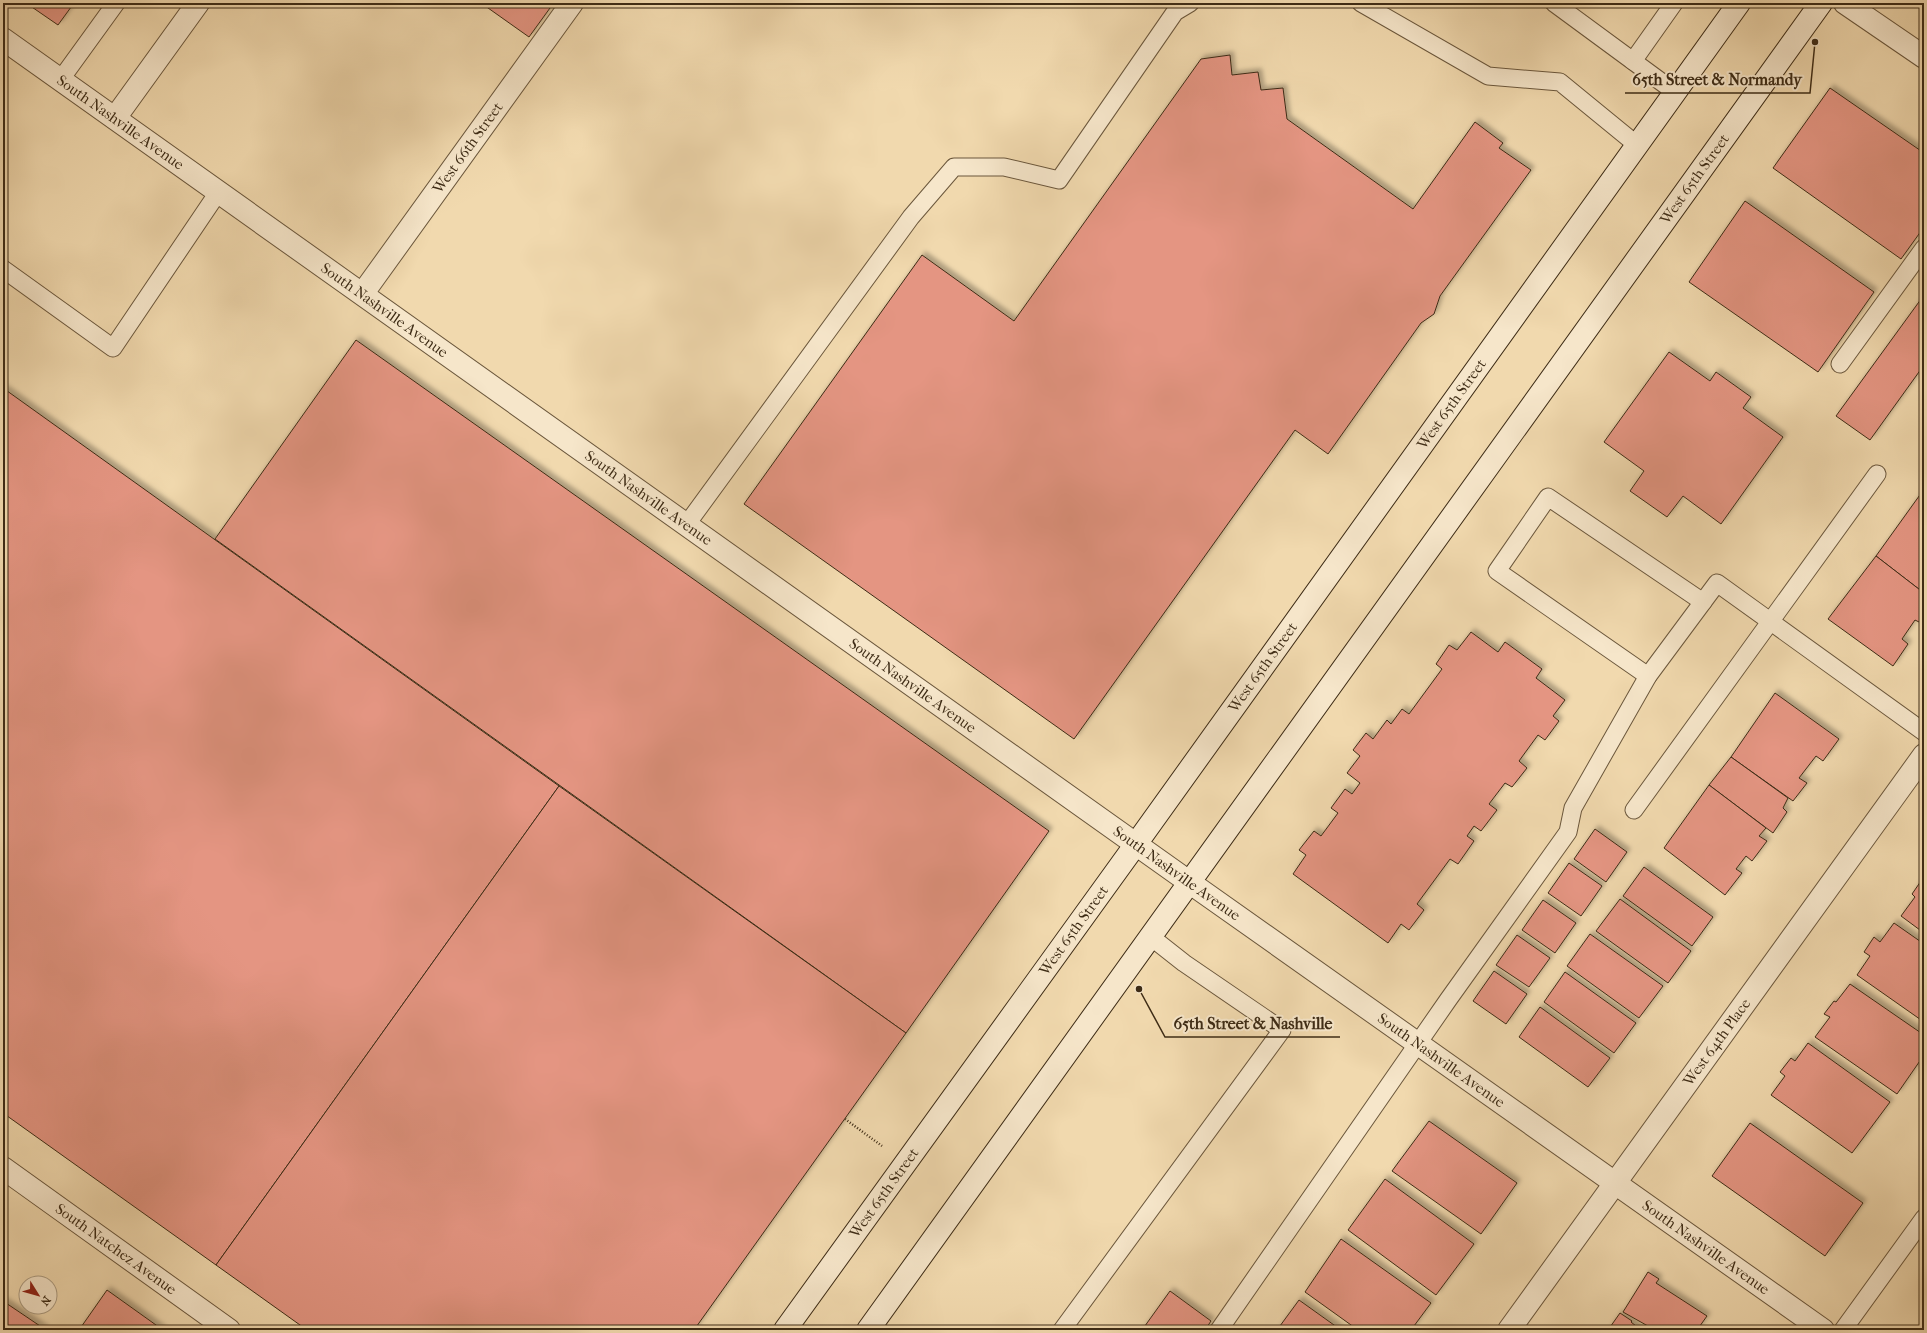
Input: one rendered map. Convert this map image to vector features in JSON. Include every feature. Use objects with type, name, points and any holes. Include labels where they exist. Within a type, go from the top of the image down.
[{"type":"street","points":[[115,118],[198,3]]},
{"type":"street","name":"West 66th Street","points":[[362,293],[572,3]]},
{"type":"street","name":"West 65th Street","points":[[784,1330],[1136,844],[1739,3]]},
{"type":"street","name":"West 65th Street","points":[[868,1330],[1821,3]]},
{"type":"street","points":[[1846,3],[1924,58]]},
{"type":"street","name":"South Nashville Avenue","points":[[3,39],[1189,882],[1823,1330]]},
{"type":"street","name":"West 64th Place","points":[[1509,1330],[1924,755]]},
{"type":"street","name":"South Natchez Avenue","points":[[3,1168],[229,1330]]},
{"type":"lane","points":[[60,80],[116,3]]},
{"type":"lane","points":[[687,524],[911,217],[954,167],[1004,167],[1059,180],[1175,12],[1190,3]]},
{"type":"lane","points":[[1361,3],[1488,76],[1560,82],[1637,145]]},
{"type":"lane","points":[[1554,3],[1675,92]]},
{"type":"lane","points":[[1633,61],[1674,3]]},
{"type":"lane","points":[[3,269],[113,348],[219,192]]},
{"type":"lane","points":[[1840,364],[1924,248]]},
{"type":"lane","points":[[1634,810],[1877,474]]},
{"type":"lane","points":[[1648,676],[1497,571],[1548,497],[1703,602]]},
{"type":"lane","points":[[1219,1330],[1568,832],[1573,808],[1648,676],[1717,583],[1924,732]]},
{"type":"lane","points":[[1062,1330],[1282,1030],[1184,963],[1150,937]]},
{"type":"lane","points":[[1843,1330],[1924,1218]]},
{"type":"path","points":[[845,1119],[887,1150]]},
{"type":"building","points":[[26,3],[74,3],[58,25]]},
{"type":"building","points":[[481,3],[542,3],[550,8],[529,37]]},
{"type":"building","points":[[1230,55],[1232,75],[1258,72],[1261,90],[1283,88],[1287,119],[1413,209],[1475,122],[1503,143],[1499,148],[1531,170],[1440,296],[1434,314],[1421,323],[1328,454],[1295,430],[1074,739],[744,504],[922,255],[1014,321],[1201,59]]},
{"type":"building","points":[[1830,88],[1924,153],[1924,227],[1901,259],[1773,168]]},
{"type":"building","points":[[1745,201],[1874,292],[1818,372],[1689,282]]},
{"type":"building","points":[[1924,295],[1924,365],[1870,440],[1836,416]]},
{"type":"building","points":[[356,340],[1049,831],[906,1033],[215,539]]},
{"type":"building","points":[[1669,352],[1710,381],[1716,372],[1751,397],[1743,408],[1783,437],[1721,524],[1683,496],[1667,517],[1630,491],[1644,471],[1604,442]]},
{"type":"building","points":[[3,388],[559,786],[216,1265],[3,1113]]},
{"type":"building","points":[[1922,492],[1924,494],[1924,593],[1876,556]]},
{"type":"building","points":[[1876,556],[1924,593],[1924,622],[1923,624],[1915,620],[1902,639],[1908,644],[1893,666],[1828,619]]},
{"type":"building","points":[[1471,632],[1498,652],[1505,642],[1542,669],[1536,678],[1565,700],[1553,716],[1559,721],[1545,740],[1538,735],[1519,761],[1527,768],[1512,787],[1505,783],[1489,804],[1497,810],[1481,831],[1474,826],[1467,836],[1474,841],[1458,864],[1450,859],[1417,904],[1424,910],[1409,930],[1401,924],[1388,943],[1293,874],[1306,855],[1299,850],[1314,831],[1321,836],[1338,813],[1331,808],[1345,789],[1352,794],[1360,783],[1347,773],[1360,756],[1353,750],[1366,733],[1373,739],[1387,720],[1391,724],[1402,709],[1409,714],[1442,669],[1436,664],[1449,645],[1457,650]]},
{"type":"building","points":[[1775,693],[1839,739],[1823,761],[1816,756],[1799,778],[1807,783],[1793,801],[1731,757]]},
{"type":"building","points":[[1731,757],[1788,798],[1783,808],[1787,812],[1773,833],[1709,785]]},
{"type":"building","points":[[1709,785],[1766,828],[1759,836],[1767,841],[1752,861],[1746,856],[1736,869],[1742,873],[1725,895],[1664,848]]},
{"type":"building","points":[[559,786],[906,1033],[694,1330],[307,1330],[216,1265]]},
{"type":"building","points":[[1595,829],[1627,852],[1606,882],[1574,859]]},
{"type":"building","points":[[1569,863],[1602,886],[1581,916],[1548,893]]},
{"type":"building","points":[[1644,867],[1713,917],[1692,946],[1623,896]]},
{"type":"building","points":[[1921,881],[1922,883],[1924,881],[1924,933],[1901,916],[1915,897],[1912,894]]},
{"type":"building","points":[[1620,899],[1691,951],[1668,983],[1596,931]]},
{"type":"building","points":[[1543,900],[1576,923],[1555,953],[1522,930]]},
{"type":"building","points":[[1894,923],[1924,944],[1924,1022],[1857,975],[1870,956],[1864,952],[1874,937],[1880,942]]},
{"type":"building","points":[[1590,934],[1663,986],[1639,1018],[1567,966]]},
{"type":"building","points":[[1517,935],[1550,958],[1529,987],[1496,965]]},
{"type":"building","points":[[1494,971],[1527,994],[1506,1024],[1473,1001]]},
{"type":"building","points":[[1565,972],[1636,1023],[1614,1053],[1544,1002]]},
{"type":"building","points":[[1850,984],[1924,1035],[1924,1055],[1897,1094],[1815,1037],[1830,1017],[1824,1014],[1834,1001],[1836,1002]]},
{"type":"building","points":[[1540,1007],[1610,1058],[1588,1087],[1519,1037]]},
{"type":"building","points":[[1808,1043],[1890,1102],[1852,1153],[1771,1095],[1785,1076],[1780,1072],[1791,1058],[1795,1061]]},
{"type":"building","points":[[1429,1121],[1517,1183],[1481,1234],[1392,1171]]},
{"type":"building","points":[[1750,1123],[1863,1203],[1825,1256],[1712,1176]]},
{"type":"building","points":[[1385,1179],[1474,1244],[1436,1295],[1348,1230]]},
{"type":"building","points":[[1341,1239],[1431,1303],[1411,1330],[1358,1330],[1305,1292]]},
{"type":"building","points":[[1648,1272],[1659,1279],[1656,1283],[1707,1316],[1697,1330],[1655,1330],[1623,1312]]},
{"type":"building","points":[[107,1290],[163,1330],[79,1330]]},
{"type":"building","points":[[1170,1291],[1211,1321],[1205,1330],[1142,1330]]},
{"type":"building","points":[[1299,1300],[1341,1330],[1277,1330]]},
{"type":"building","points":[[3,1301],[18,1311],[18,1315],[24,1315],[46,1330],[3,1330]]},
{"type":"building","points":[[1620,1313],[1632,1321],[1631,1322],[1641,1330],[1608,1330]]},
{"type":"place","name":"65th Street & Normandy","points":[[1815,42]]},
{"type":"place","name":"65th Street & Nashville","points":[[1139,989]]}]
